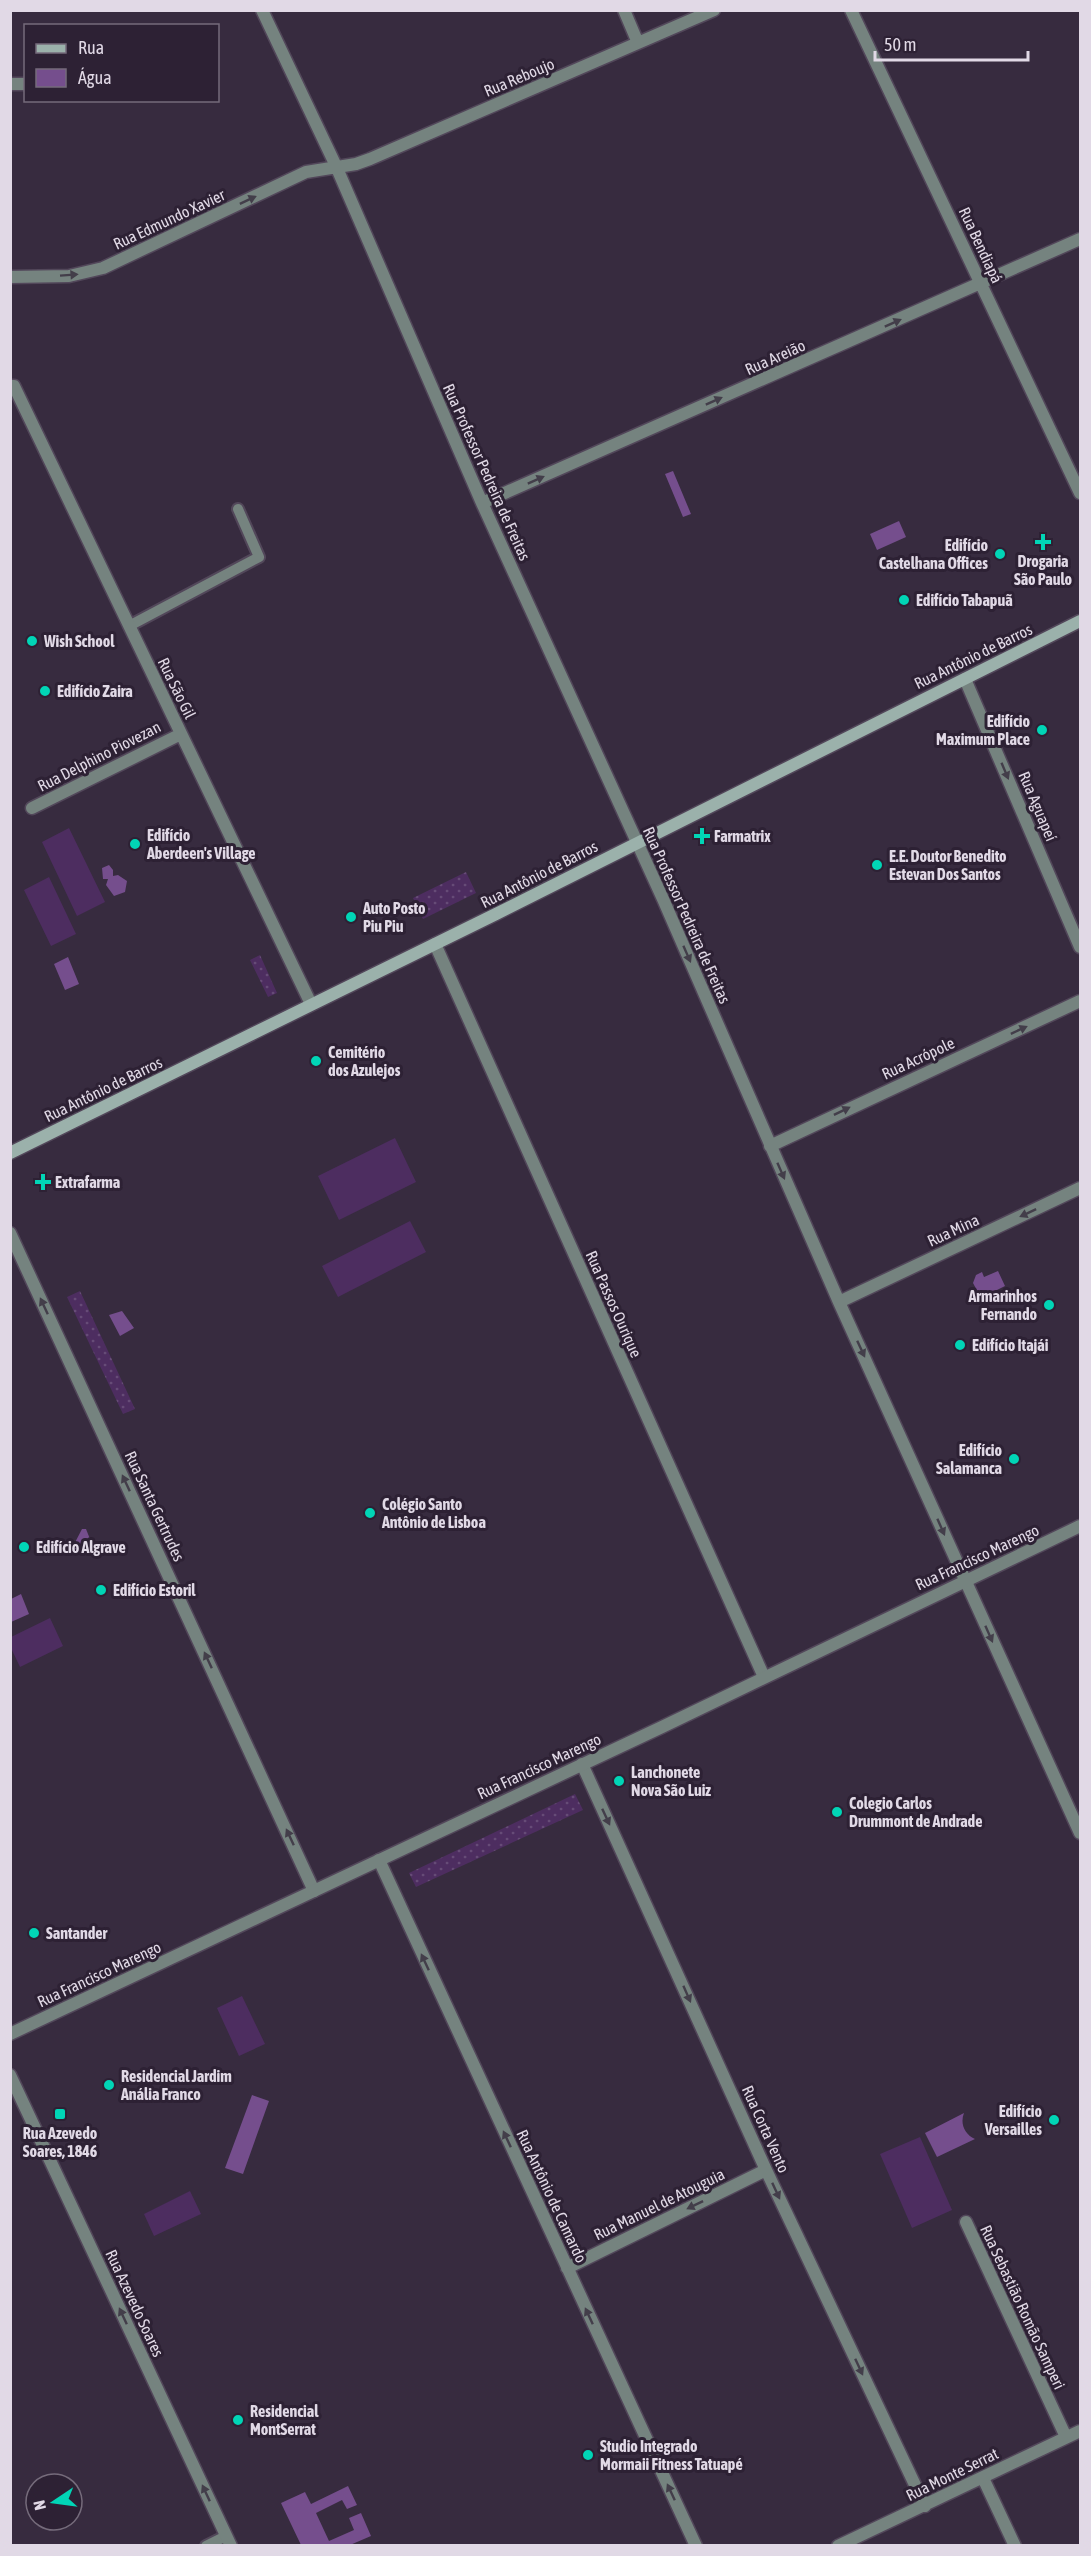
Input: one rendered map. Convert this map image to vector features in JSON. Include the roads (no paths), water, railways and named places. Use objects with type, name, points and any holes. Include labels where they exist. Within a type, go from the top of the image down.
[{"type":"main road","name":"Rua Antônio de Barros","points":[[10,1153],[435,944],[1080,621]]},
{"type":"street","name":"Rua Professor Pedreira de Freitas","points":[[262,10],[336,166],[482,503],[637,843],[839,1302],[1080,1833]]},
{"type":"street","points":[[624,10],[638,43]]},
{"type":"street","name":"Rua Reboujo","points":[[336,166],[356,164],[370,159],[714,10]]},
{"type":"street","name":"Rua Bendiapá","points":[[851,10],[1080,494]]},
{"type":"street","name":"Rua Edmundo Xavier","points":[[10,277],[69,276],[103,268],[306,172],[336,166]]},
{"type":"street","name":"Rua Areião","points":[[482,503],[1080,239]]},
{"type":"street","name":"Rua São Gil","points":[[12,386],[311,1004]]},
{"type":"street","name":"Rua Aguapeí","points":[[965,679],[1077,928],[1080,947]]},
{"type":"street","name":"Rua Delphino Piovezan","points":[[32,808],[181,734]]},
{"type":"street","name":"Rua Passos Ourique","points":[[435,944],[764,1677]]},
{"type":"street","name":"Rua Acrópole","points":[[770,1146],[1080,1001]]},
{"type":"street","name":"Rua Mina","points":[[839,1302],[1080,1188]]},
{"type":"street","name":"Rua Santa Gertrudes","points":[[10,1233],[314,1891]]},
{"type":"street","name":"Rua Francisco Marengo","points":[[10,2034],[1080,1526]]},
{"type":"street","name":"Rua Corta Vento","points":[[582,1764],[766,2170],[925,2506]]},
{"type":"street","name":"Rua Antônio de Camardo","points":[[379,1860],[696,2546]]},
{"type":"street","name":"Rua Azevedo Soares","points":[[10,2075],[229,2541]]},
{"type":"street","name":"Rua Manuel de Atouguia","points":[[567,2268],[766,2170]]},
{"type":"street","name":"Rua Sebastião Romão Samperi","points":[[966,2222],[1066,2437]]},
{"type":"street","name":"Rua Monte Serrat","points":[[838,2546],[1080,2431]]},
{"type":"street","points":[[983,2478],[1015,2546]]},
{"type":"lane","points":[[129,626],[259,557],[238,509]]},
{"type":"lane","points":[[206,2546],[229,2541]]},
{"type":"water","points":[[673,471],[691,514],[683,517],[665,474]]},
{"type":"water","points":[[899,521],[906,537],[877,550],[870,534]]},
{"type":"water","points":[[109,865],[113,870],[113,876],[118,875],[127,881],[125,892],[114,896],[106,885],[108,879],[103,879],[102,868]]},
{"type":"water","points":[[68,957],[79,984],[65,990],[54,964]]},
{"type":"water","points":[[998,1271],[1005,1286],[981,1298],[973,1283],[976,1275],[982,1272],[984,1277]]},
{"type":"water","points":[[122,1311],[134,1328],[120,1336],[109,1315]]},
{"type":"water","points":[[82,1529],[86,1529],[92,1544],[82,1552],[69,1554]]},
{"type":"water","points":[[21,1594],[29,1614],[11,1622],[11,1599]]},
{"type":"water","points":[[252,2095],[269,2101],[243,2174],[225,2168]]},
{"type":"water","points":[[964,2113],[962,2121],[964,2128],[975,2139],[937,2157],[925,2133]]},
{"type":"water","points":[[348,2486],[357,2505],[347,2509],[342,2500],[316,2513],[329,2541],[354,2530],[349,2518],[361,2513],[371,2536],[350,2545],[301,2545],[281,2503],[305,2492],[311,2504]]},
{"type":"place","name":"Drogaria São Paulo","points":[[1043,542]]},
{"type":"place","name":"Edifício Castelhana Offices","points":[[1000,554]]},
{"type":"place","name":"Edifício Tabapuã","points":[[904,600]]},
{"type":"place","name":"Wish School","points":[[32,641]]},
{"type":"place","name":"Edifício Zaira","points":[[45,691]]},
{"type":"place","name":"Edifício Maximum Place","points":[[1042,730]]},
{"type":"place","name":"Farmatrix","points":[[702,836]]},
{"type":"place","name":"Edifício Aberdeen's Village","points":[[135,844]]},
{"type":"place","name":"E.E. Doutor Benedito Estevan Dos Santos","points":[[877,865]]},
{"type":"place","name":"Auto Posto Piu Piu","points":[[351,917]]},
{"type":"place","name":"Cemitério dos Azulejos","points":[[316,1061]]},
{"type":"place","name":"Extrafarma","points":[[43,1182]]},
{"type":"place","name":"Armarinhos Fernando","points":[[1049,1305]]},
{"type":"place","name":"Edifício Itajái","points":[[960,1345]]},
{"type":"place","name":"Edifício Salamanca","points":[[1014,1459]]},
{"type":"place","name":"Colégio Santo Antônio de Lisboa","points":[[370,1513]]},
{"type":"place","name":"Edifício Algrave","points":[[24,1547]]},
{"type":"place","name":"Edifício Estoril","points":[[101,1590]]},
{"type":"place","name":"Lanchonete Nova São Luiz","points":[[619,1781]]},
{"type":"place","name":"Colegio Carlos Drummont de Andrade","points":[[837,1812]]},
{"type":"place","name":"Santander","points":[[34,1933]]},
{"type":"place","name":"Residencial Jardim Anália Franco","points":[[109,2085]]},
{"type":"place","name":"Rua Azevedo Soares, 1846","points":[[60,2114]]},
{"type":"place","name":"Edifício Versailles","points":[[1054,2120]]},
{"type":"place","name":"Residencial MontSerrat","points":[[238,2420]]},
{"type":"place","name":"Studio Integrado Mormaii Fitness Tatuapé","points":[[588,2455]]}]
